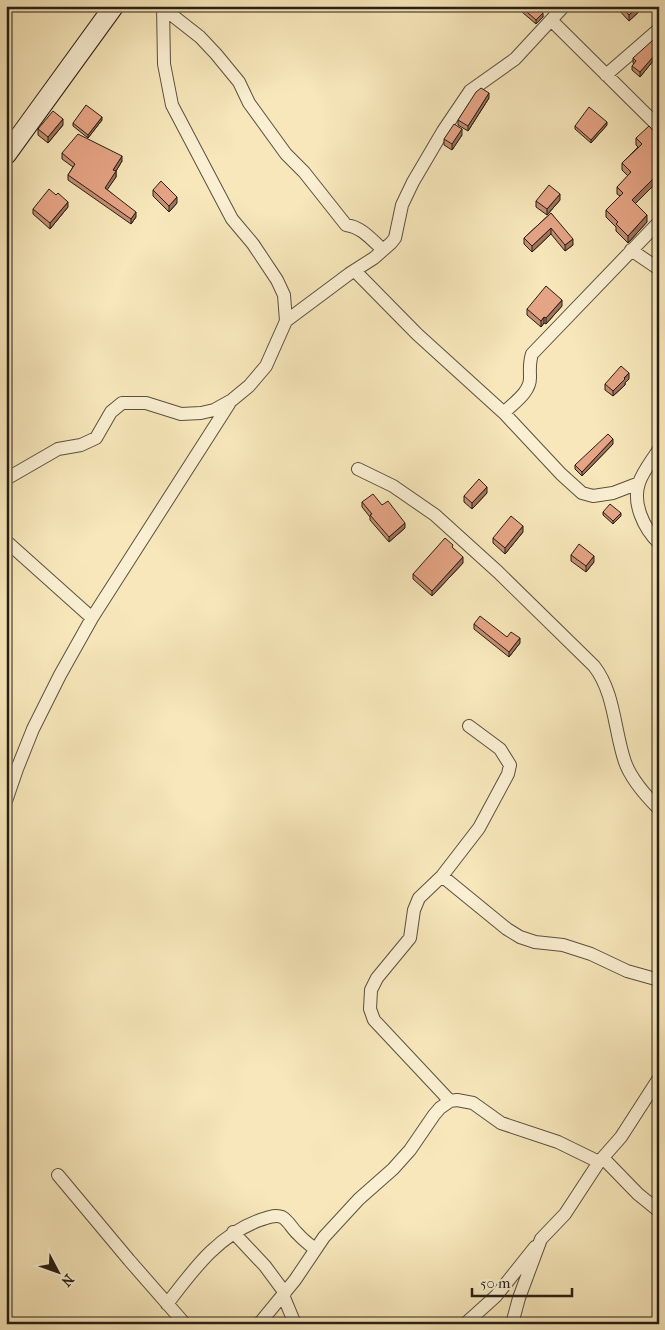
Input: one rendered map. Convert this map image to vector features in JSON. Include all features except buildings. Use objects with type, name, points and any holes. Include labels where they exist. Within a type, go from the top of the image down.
[{"type":"street","points":[[6,156],[114,6]]},
{"type":"street","points":[[286,321],[383,250],[395,238],[402,205],[413,182],[443,131],[470,91],[515,59],[564,6]]},
{"type":"street","points":[[163,7],[200,37],[216,54],[239,82],[249,103],[286,154],[304,172],[342,220],[363,232],[383,250]]},
{"type":"street","points":[[6,802],[33,729],[92,618],[221,414],[232,400],[266,366],[286,321],[284,295],[277,280],[253,244],[232,219],[172,105],[164,64],[163,7]]},
{"type":"street","points":[[552,21],[659,127]]},
{"type":"street","points":[[606,75],[659,29]]},
{"type":"street","points":[[504,413],[530,386],[529,362],[532,354],[659,222]]},
{"type":"street","points":[[631,250],[659,269]]},
{"type":"street","points":[[355,271],[417,334],[504,413],[582,494],[594,496],[613,493],[639,483]]},
{"type":"street","points":[[6,479],[58,449],[81,445],[96,438],[112,412],[122,403],[146,403],[181,414],[214,410],[232,400]]},
{"type":"street","points":[[659,449],[639,483],[638,500],[641,518],[651,536],[659,543]]},
{"type":"street","points":[[358,469],[393,486],[435,515],[498,572],[594,666],[607,688],[625,763],[637,783],[659,809]]},
{"type":"street","points":[[6,540],[92,618]]},
{"type":"street","points":[[450,1101],[374,1020],[370,1009],[370,1000],[371,990],[377,978],[410,938],[414,910],[419,898],[442,876],[479,828],[508,774],[510,765],[500,749],[469,726]]},
{"type":"street","points":[[442,876],[506,929],[520,937],[535,942],[563,945],[591,954],[627,971],[659,980]]},
{"type":"street","points":[[465,1324],[496,1296],[564,1214],[601,1160],[621,1137],[659,1078]]},
{"type":"street","points":[[259,1324],[284,1294],[315,1249],[341,1218],[393,1169],[410,1150],[440,1108],[450,1101],[457,1100],[473,1103],[501,1123],[558,1142],[601,1160],[659,1211]]},
{"type":"street","points":[[58,1175],[185,1324]]},
{"type":"street","points":[[167,1304],[209,1253],[233,1232],[264,1219],[274,1216],[281,1217],[315,1249]]},
{"type":"street","points":[[233,1232],[265,1266],[284,1294],[295,1324]]},
{"type":"street","points":[[512,1324],[519,1298],[542,1240]]}]
